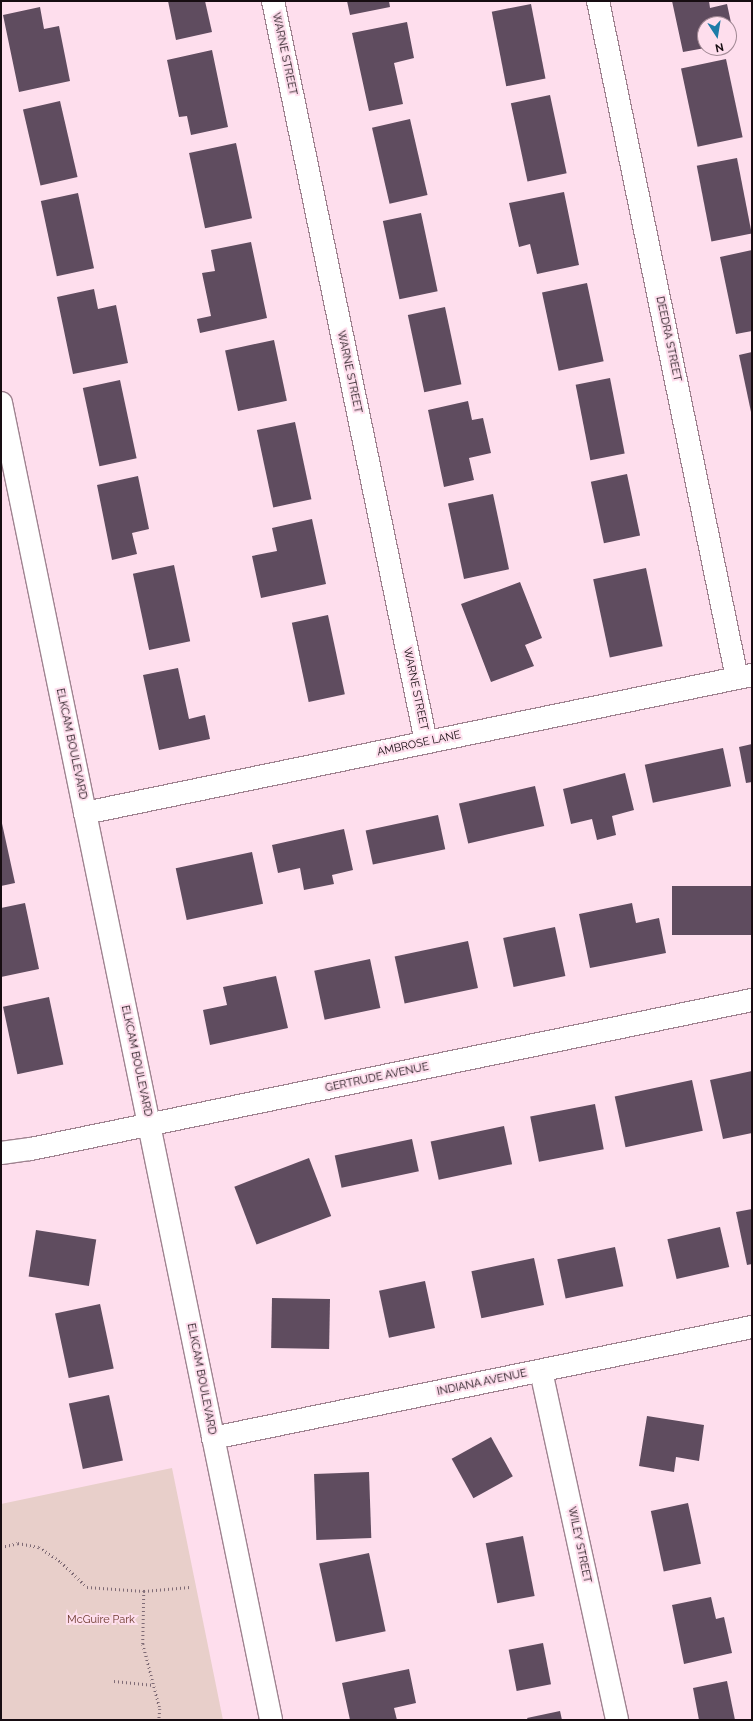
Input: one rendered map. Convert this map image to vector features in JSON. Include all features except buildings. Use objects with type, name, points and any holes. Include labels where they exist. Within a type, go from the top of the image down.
[{"type":"street","name":"WARNE STREET","points":[[273,1],[426,742]]},
{"type":"street","name":"DEEDRA STREET","points":[[598,1],[745,676]]},
{"type":"street","name":"ELKCAM BOULEVARD","points":[[1,403],[271,1720]]},
{"type":"street","name":"AMBROSE LANE","points":[[85,813],[745,676]]},
{"type":"street","name":"GERTRUDE AVENUE","points":[[1,1153],[31,1149],[150,1125],[752,1000]]},
{"type":"street","name":"INDIANA AVENUE","points":[[213,1438],[752,1327]]},
{"type":"street","name":"WILEY STREET","points":[[541,1371],[617,1720]]},
{"type":"path","points":[[1,1547],[18,1543],[39,1547],[61,1562],[87,1587],[144,1591],[190,1587]]},
{"type":"path","points":[[144,1591],[143,1644],[160,1709],[159,1720]]},
{"type":"path","points":[[114,1682],[154,1685]]},
{"type":"green space","name":"McGuire Park","points":[[172,1468],[223,1720],[1,1720],[1,1504]]}]
